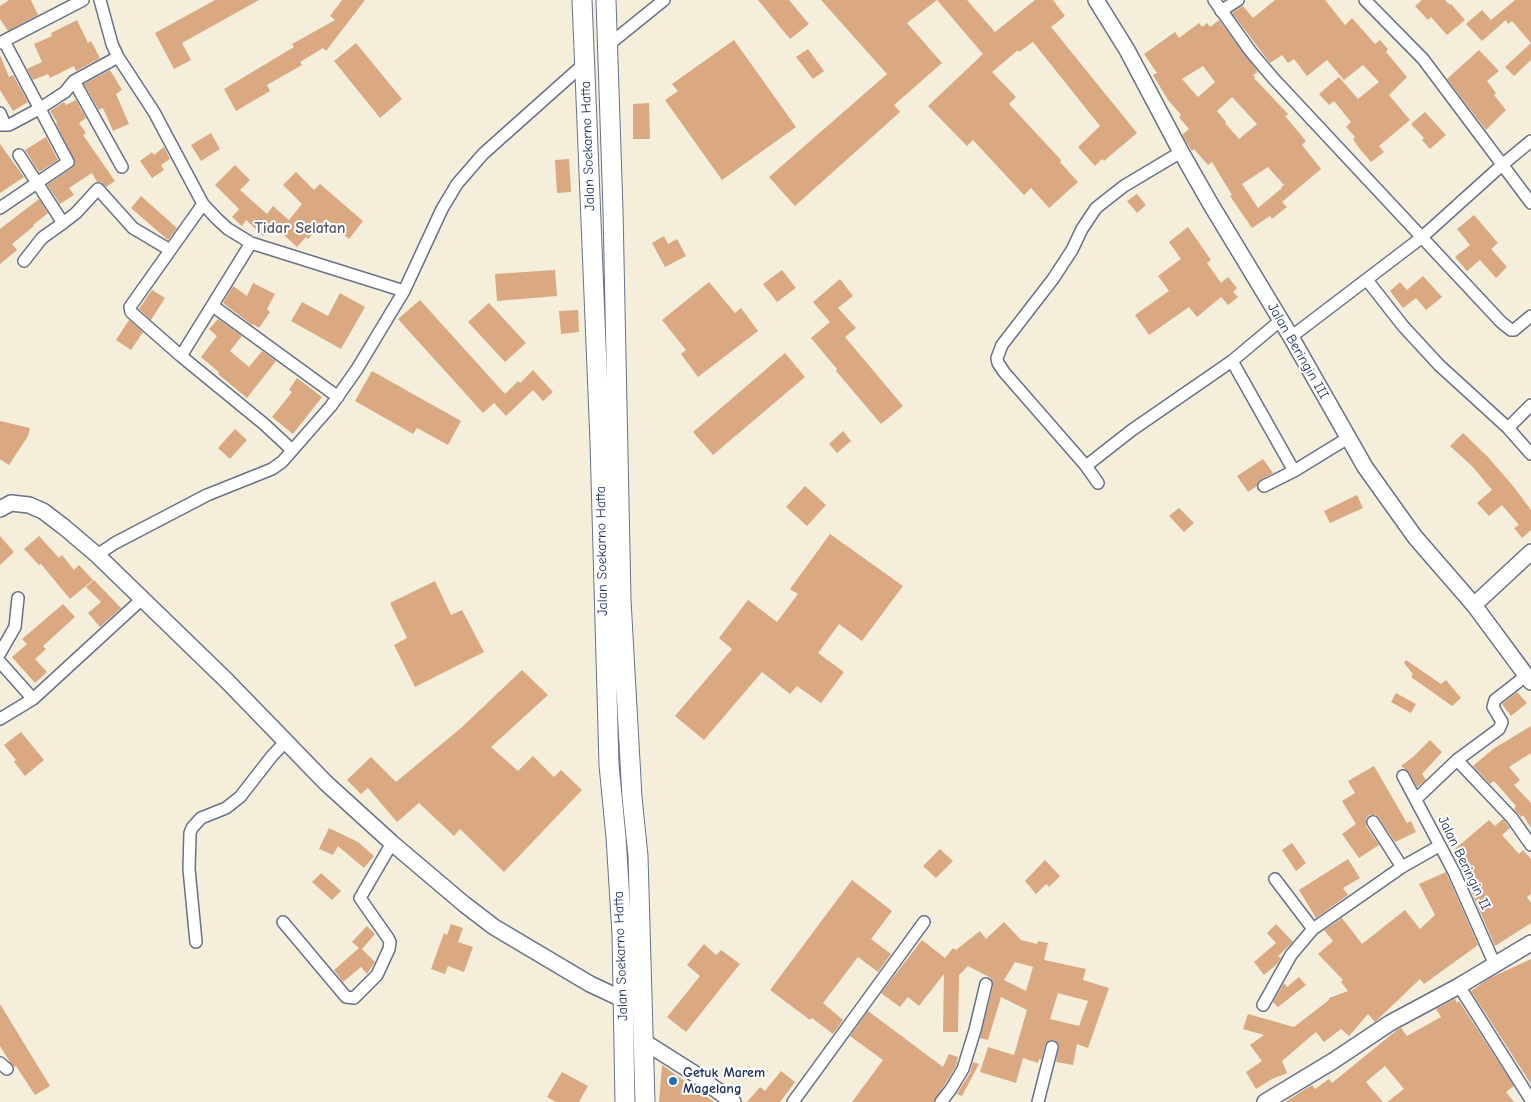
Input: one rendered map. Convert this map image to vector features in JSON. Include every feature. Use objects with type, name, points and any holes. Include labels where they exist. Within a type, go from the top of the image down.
[{"type":"highway","name":"Jalan Soekarno Hatta","points":[[582,0],[600,442],[609,765],[622,934],[625,1102]]},
{"type":"highway","name":"Jalan Soekarno Hatta","points":[[606,0],[613,210],[621,600],[634,831],[638,856],[645,1102]]},
{"type":"highway","points":[[616,837],[634,831]]},
{"type":"street","points":[[0,208],[68,162],[2,42],[83,0]]},
{"type":"street","points":[[100,0],[112,44],[118,58],[154,112],[203,204],[228,229],[251,243],[404,291]]},
{"type":"street","points":[[607,46],[664,0]]},
{"type":"street","name":"Jalan Beringin III","points":[[1096,0],[1126,50],[1181,152],[1291,337],[1365,467],[1394,510],[1474,605],[1529,678]]},
{"type":"street","points":[[1214,0],[1251,52],[1273,78],[1507,327],[1511,330],[1516,329],[1531,316]]},
{"type":"street","points":[[1221,10],[1238,0]]},
{"type":"street","points":[[1365,0],[1423,59],[1531,203]]},
{"type":"street","points":[[0,113],[3,125],[9,125],[40,109],[65,92],[74,81],[118,58]]},
{"type":"street","points":[[98,554],[115,543],[207,495],[272,469],[292,450],[338,396],[357,369],[404,291],[442,209],[468,169],[584,63]]},
{"type":"street","points":[[74,81],[122,167]]},
{"type":"street","points":[[1291,337],[1422,238],[1531,141]]},
{"type":"street","points":[[1098,483],[1086,466],[1004,372],[996,358],[1002,345],[1053,279],[1096,208],[1124,186],[1181,152]]},
{"type":"street","points":[[20,155],[62,223]]},
{"type":"street","points":[[24,261],[42,238],[76,213],[94,192],[100,190],[133,228],[170,250]]},
{"type":"street","points":[[203,204],[130,305],[131,312],[264,424],[292,450]]},
{"type":"street","points":[[181,356],[251,243]]},
{"type":"street","points":[[1367,280],[1403,326],[1439,365],[1508,428],[1531,454]]},
{"type":"street","points":[[213,306],[338,396]]},
{"type":"street","points":[[1086,466],[1132,430],[1232,361],[1281,320]]},
{"type":"street","points":[[1232,361],[1294,471]]},
{"type":"street","points":[[1508,428],[1531,405]]},
{"type":"street","points":[[1264,486],[1294,471],[1348,438]]},
{"type":"street","points":[[0,510],[7,505],[16,503],[29,505],[43,511],[98,554],[227,681],[326,783],[392,844],[494,927],[590,984],[622,999]]},
{"type":"street","points":[[1474,605],[1531,552]]},
{"type":"street","points":[[0,652],[15,627],[18,598]]},
{"type":"street","points":[[0,719],[34,699],[142,599]]},
{"type":"street","points":[[0,662],[34,699]]},
{"type":"street","points":[[1416,799],[1457,760],[1502,726],[1502,722],[1493,707],[1495,700],[1529,678]]},
{"type":"street","points":[[196,942],[189,869],[190,832],[202,818],[226,808],[240,797],[286,741]]},
{"type":"street","points":[[1457,760],[1512,818],[1531,845]]},
{"type":"street","name":"Jalan Beringin II","points":[[1403,776],[1457,880],[1495,965]]},
{"type":"street","points":[[1372,822],[1402,868]]},
{"type":"street","points":[[283,922],[346,997],[354,998],[377,975],[389,949],[390,942],[388,938],[360,898],[392,844]]},
{"type":"street","points":[[1263,1005],[1291,956],[1313,929],[1402,868],[1439,846]]},
{"type":"street","points":[[1275,879],[1313,929]]},
{"type":"street","points":[[793,1102],[924,922]]},
{"type":"street","points":[[1265,1102],[1333,1061],[1390,1023],[1531,944]]},
{"type":"street","points":[[941,1102],[963,1069],[976,1030],[986,984]]},
{"type":"street","points":[[1459,986],[1531,1100]]},
{"type":"street","points":[[643,1041],[692,1072],[732,1102]]},
{"type":"street","points":[[1038,1102],[1052,1047]]},
{"type":"building","points":[[9,0],[31,0],[38,15],[8,31],[0,19],[0,6]]},
{"type":"building","points":[[215,0],[259,0],[182,43],[191,60],[174,69],[155,33]]},
{"type":"building","points":[[342,0],[365,0],[326,51],[323,48],[300,62],[302,65],[267,85],[270,91],[236,111],[224,89],[294,47],[292,44],[335,20],[330,16]]},
{"type":"building","points":[[758,0],[789,0],[809,24],[790,39]]},
{"type":"building","points":[[821,0],[937,0],[907,23],[942,63],[894,105],[900,112],[795,206],[769,177],[887,74]]},
{"type":"building","points":[[937,0],[967,0],[995,32],[1035,0],[1053,0],[1065,16],[1051,27],[1137,133],[1104,161],[1102,159],[1095,166],[1078,147],[1100,126],[1033,42],[1019,52],[1018,50],[992,72],[1016,97],[1009,104],[1061,160],[1060,162],[1078,182],[1049,208],[1031,188],[1024,195],[973,140],[967,146],[928,106],[983,54]]},
{"type":"building","points":[[1275,0],[1325,0],[1345,25],[1352,18],[1375,44],[1380,40],[1388,49],[1386,52],[1407,77],[1389,95],[1410,120],[1379,146],[1384,152],[1371,162],[1359,148],[1353,139],[1355,137],[1346,127],[1351,122],[1334,101],[1329,105],[1319,94],[1339,77],[1358,99],[1379,82],[1363,65],[1344,80],[1327,60],[1307,76],[1294,59],[1288,63],[1282,55],[1270,63],[1232,13],[1243,6],[1253,18]]},
{"type":"building","points":[[1422,0],[1445,0],[1465,20],[1447,35],[1431,17],[1428,20],[1415,6]]},
{"type":"building","points":[[1515,0],[1531,0],[1531,43],[1512,21],[1508,24],[1506,20],[1482,41],[1466,24],[1482,10],[1491,20]]},
{"type":"building","points":[[77,20],[88,43],[91,41],[100,58],[76,71],[74,66],[50,78],[48,74],[33,80],[27,69],[42,62],[34,44],[52,36],[51,33]]},
{"type":"building","points":[[1219,20],[1258,72],[1253,75],[1254,78],[1288,114],[1285,116],[1306,141],[1302,145],[1321,169],[1282,202],[1287,207],[1272,219],[1270,216],[1252,228],[1230,196],[1232,195],[1212,162],[1208,165],[1194,149],[1192,151],[1190,148],[1182,135],[1189,129],[1179,117],[1181,115],[1168,100],[1153,75],[1157,73],[1144,54],[1175,32],[1179,38],[1199,23],[1202,27],[1207,23],[1210,27]],"holes":[[[1203,66],[1215,82],[1198,97],[1182,79]],[[1232,97],[1257,124],[1239,139],[1217,111]],[[1268,167],[1284,185],[1258,208],[1242,184]]]},
{"type":"building","points":[[734,40],[796,127],[722,180],[665,100],[678,91],[672,84]]},
{"type":"building","points":[[356,43],[402,99],[380,118],[334,61]]},
{"type":"building","points":[[1531,43],[1531,60],[1514,76],[1505,67]]},
{"type":"building","points":[[808,49],[824,71],[813,79],[796,57]]},
{"type":"building","points":[[1479,50],[1499,71],[1487,81],[1496,93],[1494,95],[1506,110],[1486,130],[1447,79]]},
{"type":"building","points":[[0,55],[9,77],[13,75],[28,102],[13,111],[0,90]]},
{"type":"building","points":[[110,70],[122,90],[116,94],[129,124],[113,131],[103,108],[99,110],[84,84]]},
{"type":"building","points":[[76,100],[86,118],[79,123],[86,133],[83,135],[115,181],[106,187],[101,182],[97,182],[92,173],[69,188],[74,195],[60,204],[47,185],[72,168],[75,162],[50,111],[64,102],[66,105]]},
{"type":"building","points":[[649,103],[650,139],[633,139],[633,104]]},
{"type":"building","points":[[1425,112],[1446,135],[1430,149],[1422,140],[1424,138],[1411,124]]},
{"type":"building","points":[[211,133],[220,149],[201,161],[191,145]]},
{"type":"building","points":[[46,137],[58,160],[39,172],[25,150]]},
{"type":"building","points":[[0,144],[24,177],[0,193]]},
{"type":"building","points":[[164,147],[170,159],[161,165],[164,170],[152,178],[140,161],[152,152],[154,155]]},
{"type":"building","points":[[569,159],[571,192],[557,193],[555,160]]},
{"type":"building","points":[[235,165],[250,180],[240,190],[267,214],[273,206],[289,220],[302,204],[283,185],[296,172],[314,190],[320,184],[363,221],[349,239],[326,219],[308,239],[306,237],[297,247],[273,225],[263,236],[246,220],[242,226],[232,217],[239,209],[215,185]]},
{"type":"building","points":[[1137,194],[1146,205],[1137,213],[1127,201]]},
{"type":"building","points":[[141,196],[177,228],[168,240],[131,208]]},
{"type":"building","points":[[39,199],[48,213],[12,244],[17,250],[0,264],[0,229]]},
{"type":"building","points":[[1474,215],[1498,243],[1491,249],[1507,267],[1496,278],[1480,260],[1467,271],[1455,257],[1470,245],[1457,229]]},
{"type":"building","points":[[1188,227],[1211,260],[1207,263],[1221,283],[1228,277],[1237,288],[1233,292],[1238,297],[1228,305],[1221,297],[1197,317],[1189,307],[1149,335],[1135,315],[1169,291],[1158,276],[1181,259],[1169,242]]},
{"type":"building","points":[[664,236],[668,244],[677,239],[686,256],[665,267],[652,243]]},
{"type":"building","points":[[555,270],[557,296],[497,301],[495,274]]},
{"type":"building","points":[[782,270],[796,288],[777,302],[763,284]]},
{"type":"building","points":[[1423,276],[1442,297],[1426,310],[1416,298],[1403,308],[1390,291],[1400,282],[1407,290]]},
{"type":"building","points":[[840,279],[853,296],[838,308],[856,328],[845,337],[903,406],[881,424],[811,338],[830,322],[813,302]]},
{"type":"building","points":[[709,282],[735,313],[741,308],[758,331],[698,377],[681,354],[686,350],[662,320]]},
{"type":"building","points":[[253,283],[275,294],[267,309],[270,312],[259,328],[252,325],[223,303],[233,286],[247,296]]},
{"type":"building","points":[[152,290],[165,298],[151,320],[139,309]]},
{"type":"building","points":[[340,293],[365,307],[341,349],[291,321],[302,302],[328,316]]},
{"type":"building","points":[[420,300],[505,394],[533,370],[553,392],[543,401],[533,390],[506,416],[494,403],[483,413],[398,319]]},
{"type":"building","points":[[489,303],[526,343],[505,362],[468,322]]},
{"type":"building","points":[[578,310],[579,332],[561,334],[559,311]]},
{"type":"building","points":[[218,319],[242,336],[230,351],[249,367],[262,351],[276,361],[247,398],[201,357],[217,336],[209,329]]},
{"type":"building","points":[[129,320],[143,332],[131,350],[116,340]]},
{"type":"building","points":[[785,353],[805,377],[713,455],[693,432]]},
{"type":"building","points":[[372,371],[461,421],[448,445],[417,428],[413,434],[355,401]]},
{"type":"building","points":[[297,378],[322,397],[293,434],[272,417],[292,392],[289,390]]},
{"type":"building","points":[[0,421],[30,428],[28,436],[9,465],[0,459]]},
{"type":"building","points":[[235,429],[247,440],[230,459],[218,448]]},
{"type":"building","points":[[843,431],[851,441],[837,453],[829,444]]},
{"type":"building","points":[[1463,433],[1488,457],[1531,510],[1531,530],[1522,538],[1514,528],[1519,525],[1502,505],[1489,516],[1477,503],[1492,490],[1472,466],[1450,446]]},
{"type":"building","points":[[1263,459],[1273,473],[1260,480],[1257,486],[1248,492],[1237,476]]},
{"type":"building","points":[[805,486],[826,505],[807,526],[786,507]]},
{"type":"building","points":[[1357,495],[1363,508],[1330,523],[1324,511]]},
{"type":"building","points":[[1179,508],[1194,523],[1184,532],[1169,516]]},
{"type":"building","points":[[830,534],[903,586],[862,641],[839,624],[818,653],[844,672],[821,703],[797,686],[790,694],[762,672],[704,740],[675,716],[732,649],[719,638],[748,600],[777,622],[798,594],[790,589]]},
{"type":"building","points":[[0,536],[14,552],[0,565]]},
{"type":"building","points":[[39,536],[59,558],[62,555],[74,570],[79,565],[93,580],[70,599],[41,564],[39,565],[24,549]]},
{"type":"building","points":[[94,580],[121,608],[100,627],[88,613],[101,602],[86,587]]},
{"type":"building","points":[[435,581],[451,615],[462,610],[484,652],[415,687],[394,645],[407,638],[390,603]]},
{"type":"building","points":[[63,604],[75,617],[43,646],[46,649],[35,659],[47,672],[35,683],[12,657],[27,644],[22,639]]},
{"type":"building","points":[[1406,660],[1441,684],[1446,680],[1461,698],[1452,706],[1411,677],[1413,674],[1404,663]]},
{"type":"building","points":[[522,670],[548,695],[491,747],[518,771],[533,756],[554,777],[561,770],[582,790],[504,872],[460,829],[454,836],[419,803],[397,822],[368,788],[361,794],[347,780],[371,757],[396,782],[461,728]]},
{"type":"building","points":[[1517,692],[1527,703],[1511,716],[1502,704]]},
{"type":"building","points":[[1396,693],[1416,704],[1411,713],[1391,702]]},
{"type":"building","points":[[1531,726],[1531,753],[1509,767],[1520,780],[1514,785],[1531,803],[1531,828],[1523,815],[1521,817],[1514,809],[1516,806],[1494,781],[1490,784],[1473,766],[1493,749]]},
{"type":"building","points":[[21,732],[44,760],[25,776],[14,762],[16,760],[4,745]]},
{"type":"building","points":[[1430,740],[1442,752],[1422,774],[1426,780],[1417,787],[1409,772],[1401,766]]},
{"type":"building","points":[[1374,766],[1407,823],[1411,821],[1416,832],[1395,842],[1379,818],[1376,815],[1369,815],[1366,819],[1366,826],[1379,845],[1359,858],[1342,834],[1356,824],[1342,801],[1355,793],[1348,781]]},
{"type":"building","points":[[1503,819],[1510,828],[1502,835],[1519,854],[1523,850],[1531,859],[1531,894],[1527,897],[1531,903],[1531,923],[1495,946],[1460,866],[1468,863],[1455,849],[1489,820],[1495,826]]},
{"type":"building","points":[[329,828],[358,842],[374,856],[364,868],[338,846],[333,855],[319,849]]},
{"type":"building","points":[[1292,843],[1306,863],[1296,871],[1282,850]]},
{"type":"building","points":[[940,849],[953,861],[936,878],[923,866]]},
{"type":"building","points":[[1348,859],[1360,878],[1343,888],[1348,895],[1316,918],[1299,890]]},
{"type":"building","points":[[1045,860],[1060,876],[1049,887],[1046,884],[1036,894],[1025,881]]},
{"type":"building","points":[[1446,872],[1478,945],[1424,984],[1420,979],[1375,1022],[1368,1014],[1349,1036],[1341,1029],[1324,1042],[1316,1032],[1282,1061],[1287,1073],[1272,1079],[1256,1089],[1246,1072],[1262,1061],[1250,1045],[1264,1035],[1243,1029],[1248,1014],[1294,1027],[1329,1000],[1329,998],[1348,991],[1341,982],[1343,980],[1318,954],[1333,941],[1324,930],[1342,918],[1362,944],[1405,910],[1420,929],[1435,915],[1419,884]]},
{"type":"building","points":[[321,873],[341,891],[332,900],[312,882]]},
{"type":"building","points":[[852,880],[892,911],[871,939],[891,954],[878,972],[858,957],[823,1003],[843,1020],[833,1034],[812,1018],[810,1020],[770,990]]},
{"type":"building","points":[[1004,922],[1021,940],[1037,944],[1038,941],[1048,943],[1044,960],[1086,969],[1083,980],[1109,988],[1088,1048],[1077,1044],[1073,1065],[1056,1062],[1059,1045],[1054,1040],[1050,1040],[1045,1045],[1041,1060],[1039,1059],[1038,1063],[1023,1058],[1016,1083],[980,1072],[988,1047],[1014,1055],[1027,1010],[1001,997],[988,1040],[980,1038],[993,986],[991,978],[968,966],[959,975],[958,1032],[943,1032],[944,974],[919,1006],[908,997],[900,1007],[881,993],[922,940],[945,958],[953,948],[956,950],[980,931],[986,939]],"holes":[[[1015,962],[1033,967],[1026,991],[1004,980]],[[1058,993],[1088,1001],[1079,1026],[1050,1019]]]},
{"type":"building","points":[[451,924],[463,928],[458,942],[473,947],[464,972],[448,966],[445,974],[431,969],[444,933],[447,935]]},
{"type":"building","points":[[1276,924],[1293,942],[1278,956],[1281,958],[1277,964],[1264,975],[1254,962],[1276,943],[1267,933]]},
{"type":"building","points":[[367,926],[375,934],[362,949],[375,962],[367,974],[361,967],[343,982],[334,970],[359,948],[352,942]]},
{"type":"building","points":[[704,944],[716,955],[721,950],[740,964],[686,1032],[667,1017],[700,976],[687,965]]},
{"type":"building","points":[[1531,959],[1531,1084],[1471,991],[1490,978]]},
{"type":"building","points":[[1299,977],[1306,985],[1278,1007],[1273,1002],[1284,983],[1287,987]]},
{"type":"building","points":[[1455,999],[1457,1003],[1459,1001],[1514,1086],[1506,1092],[1514,1102],[1387,1102],[1404,1089],[1385,1066],[1366,1082],[1383,1102],[1285,1102],[1312,1085],[1315,1089],[1329,1079],[1332,1083],[1397,1030],[1401,1028],[1407,1036],[1441,1017],[1436,1009]]},
{"type":"building","points":[[0,1004],[50,1086],[35,1095],[0,1046]]},
{"type":"building","points":[[868,1011],[943,1067],[949,1054],[958,1057],[956,1066],[934,1102],[852,1102],[883,1060],[850,1036]]},
{"type":"building","points":[[973,1062],[979,1064],[962,1096],[957,1094],[970,1073]]},
{"type":"building","name":"Getuk Marem Magelang","points":[[662,1065],[714,1102],[659,1102]]},
{"type":"building","points":[[781,1071],[795,1082],[780,1102],[747,1102],[760,1087],[765,1091]]},
{"type":"building","points":[[562,1072],[588,1086],[579,1102],[556,1102],[547,1097]]},
{"type":"place","name":"Getuk Marem Magelang","points":[[673,1081]]},
{"type":"district","name":"Tidar Selatan","points":[[300,228]]}]
